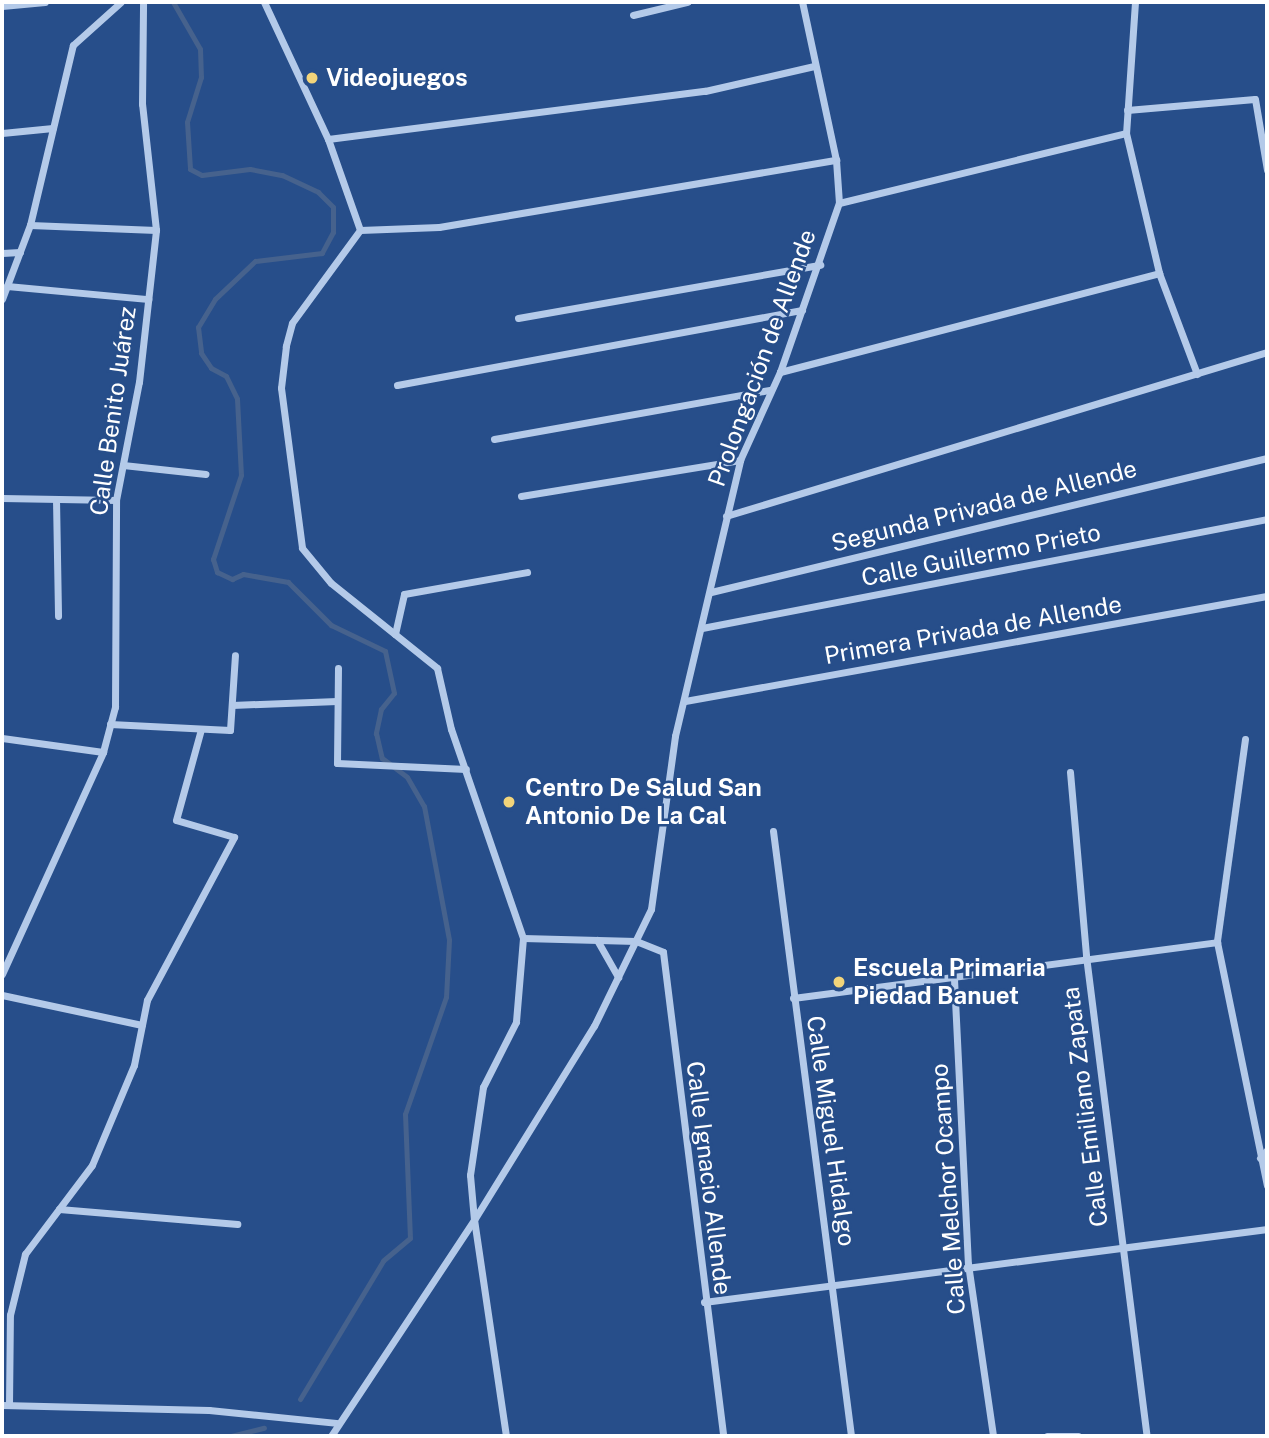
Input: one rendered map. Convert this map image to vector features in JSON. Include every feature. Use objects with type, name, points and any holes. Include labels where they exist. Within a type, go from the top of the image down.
[{"type":"street","points":[[2,6],[45,2]]},
{"type":"street","points":[[2,299],[30,225],[73,45],[121,2]]},
{"type":"street","name":"Calle Benito Juárez","points":[[2,974],[103,752],[115,707],[116,500],[148,299],[156,230],[142,104],[142,2]]},
{"type":"street","points":[[264,2],[328,139],[360,230]]},
{"type":"street","points":[[633,15],[687,2]]},
{"type":"street","name":"Prolongación de Allende","points":[[331,1436],[474,1220],[594,1026],[651,909],[657,852],[685,701],[740,460],[780,372],[820,265],[839,203],[836,160],[802,2]]},
{"type":"street","points":[[1135,2],[1126,133],[1159,273],[1197,374]]},
{"type":"street","points":[[328,139],[705,91],[814,66]]},
{"type":"street","points":[[1128,110],[1255,99],[1267,170]]},
{"type":"street","points":[[2,133],[53,128]]},
{"type":"street","points":[[839,203],[1126,133]]},
{"type":"street","points":[[360,230],[439,227],[836,160]]},
{"type":"street","points":[[30,225],[156,230]]},
{"type":"street","points":[[360,230],[292,323],[281,388],[302,548],[311,565],[437,667],[466,769],[523,938],[516,1022],[483,1087],[470,1175],[474,1220],[506,1436]]},
{"type":"street","points":[[2,253],[20,252]]},
{"type":"street","points":[[519,318],[820,265]]},
{"type":"street","points":[[780,372],[1159,273]]},
{"type":"street","points":[[7,286],[148,299]]},
{"type":"street","points":[[397,385],[802,310]]},
{"type":"street","points":[[726,516],[1267,352]]},
{"type":"street","points":[[494,439],[770,390]]},
{"type":"street","name":"Segunda Privada de Allende","points":[[710,592],[1267,458]]},
{"type":"street","points":[[521,496],[740,460]]},
{"type":"street","points":[[123,465],[206,474]]},
{"type":"street","points":[[2,498],[116,500]]},
{"type":"street","points":[[56,499],[58,616]]},
{"type":"street","name":"Calle Guillermo Prieto","points":[[702,628],[1267,519]]},
{"type":"street","points":[[395,634],[404,594],[527,572]]},
{"type":"street","name":"Primera Privada de Allende","points":[[685,701],[1267,596]]},
{"type":"street","points":[[110,724],[230,730],[235,654]]},
{"type":"street","points":[[338,668],[338,763],[441,770],[466,769]]},
{"type":"street","points":[[232,705],[337,701]]},
{"type":"street","points":[[201,729],[176,820],[234,837],[147,1000],[134,1065],[92,1165],[25,1254],[13,1297],[5,1405],[209,1410],[338,1423]]},
{"type":"street","points":[[2,738],[103,752]]},
{"type":"street","points":[[1245,739],[1217,942],[1267,1185]]},
{"type":"street","name":"Calle Emiliano Zapata","points":[[1070,772],[1086,957],[1120,1246],[1147,1436]]},
{"type":"street","name":"Calle Miguel Hidalgo","points":[[773,831],[851,1436]]},
{"type":"street","points":[[523,938],[636,941]]},
{"type":"street","points":[[597,940],[618,977]]},
{"type":"street","name":"Calle Ignacio Allende","points":[[636,941],[663,951],[704,1302],[723,1436]]},
{"type":"street","points":[[793,998],[954,979],[1086,957],[1217,942]]},
{"type":"street","name":"Calle Melchor Ocampo","points":[[954,979],[968,1264],[993,1436]]},
{"type":"street","points":[[2,995],[142,1025]]},
{"type":"street","points":[[1261,1158],[1267,1150]]},
{"type":"street","points":[[59,1209],[237,1224]]},
{"type":"street","points":[[704,1302],[968,1264],[1267,1229]]},
{"type":"street","points":[[1047,1436],[1078,1436]]},
{"type":"waterway","points":[[173,2],[200,49],[201,77],[187,122],[190,169],[202,175],[250,169],[282,175],[318,192],[333,207],[333,232],[322,253],[255,261],[215,299],[198,327],[201,353],[211,368],[226,376],[237,399],[241,475],[213,559],[217,572],[232,579],[243,574],[288,582],[331,625],[385,651],[394,693],[381,709],[376,733],[382,758],[407,777],[424,806],[449,940],[446,997],[405,1114],[410,1238],[383,1261],[300,1399]]},
{"type":"waterway","points":[[231,1436],[264,1428]]},
{"type":"place","name":"Videojuegos","points":[[312,78]]},
{"type":"place","name":"Centro De Salud San Antonio De La Cal","points":[[509,802]]},
{"type":"place","name":"Escuela Primaria Piedad Banuet","points":[[839,982]]}]
